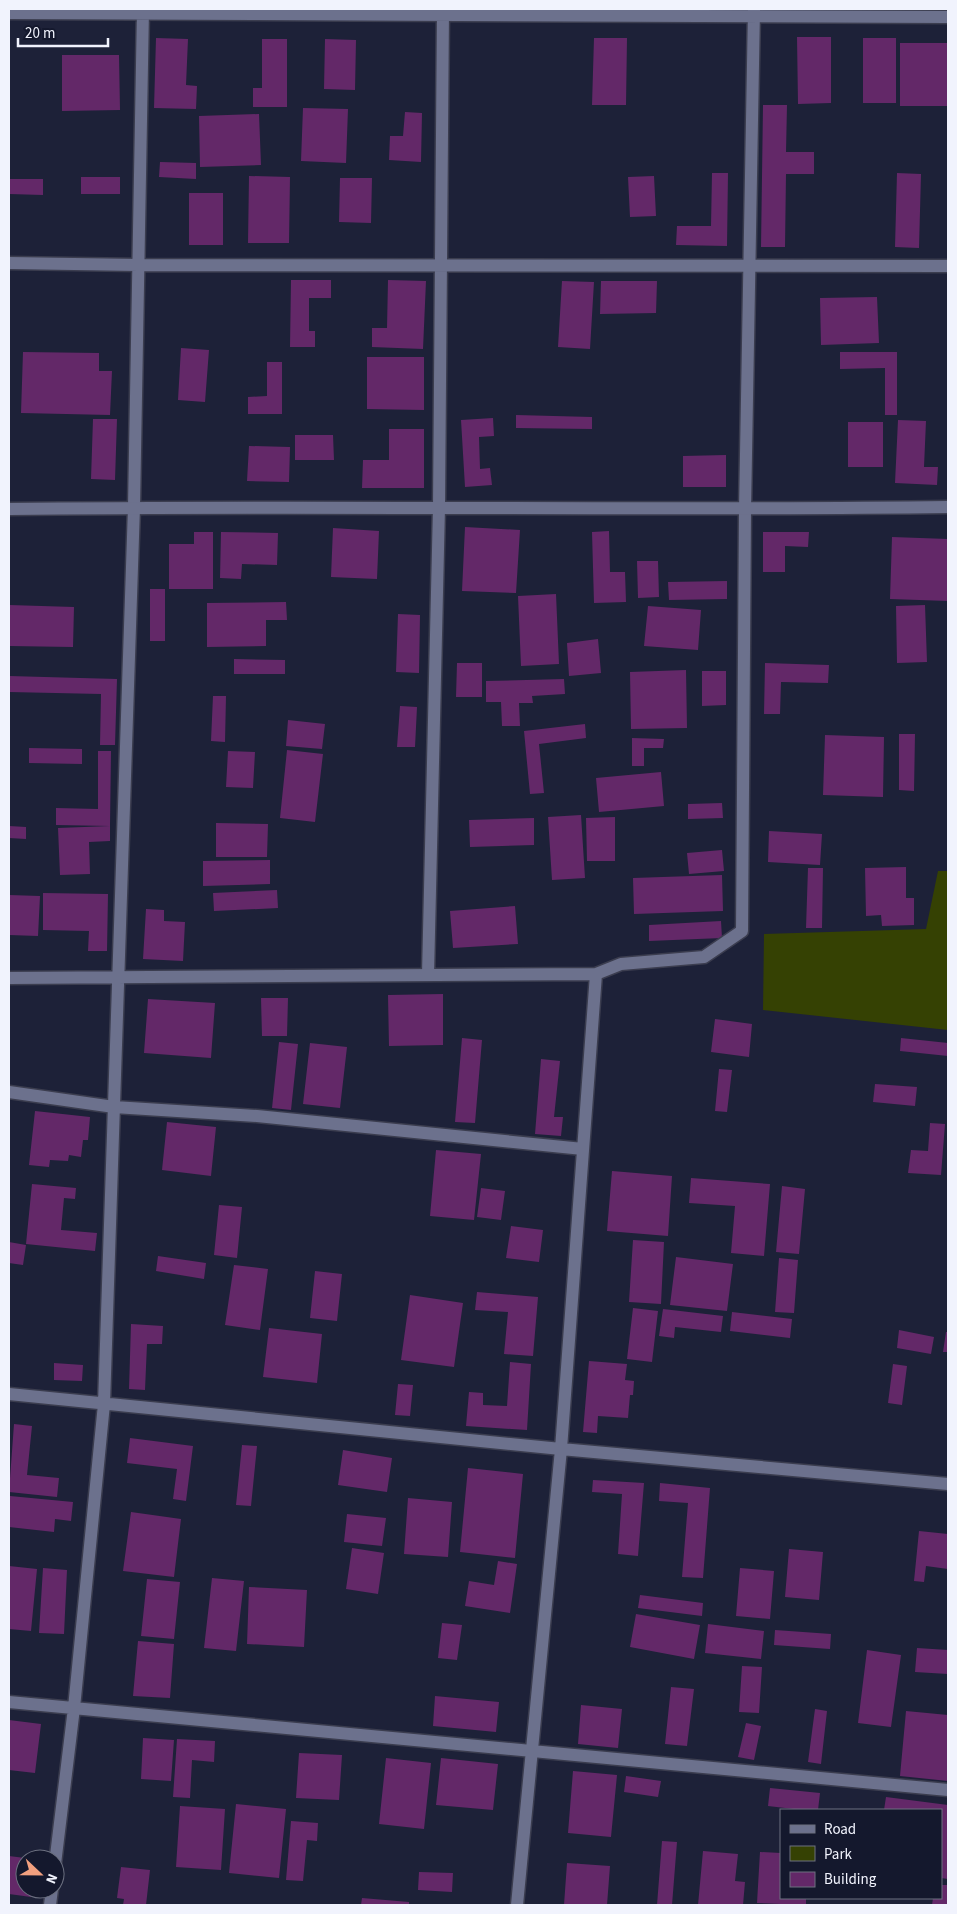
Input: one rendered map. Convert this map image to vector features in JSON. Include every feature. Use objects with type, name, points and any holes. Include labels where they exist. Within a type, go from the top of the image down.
[{"type":"street","points":[[57,1849],[74,1708],[104,1404],[134,507],[143,11]]},
{"type":"street","points":[[9,13],[143,11],[754,12],[948,17]]},
{"type":"street","points":[[428,975],[439,507],[443,11]]},
{"type":"street","points":[[9,978],[596,974],[621,964],[704,957],[742,931],[754,12]]},
{"type":"street","points":[[9,263],[138,265],[948,266]]},
{"type":"street","points":[[9,509],[439,507],[746,510],[948,507]]},
{"type":"street","points":[[517,1905],[561,1449],[596,974]]},
{"type":"street","points":[[9,1092],[114,1107],[257,1116],[583,1149]]},
{"type":"street","points":[[9,1394],[561,1449],[948,1484]]},
{"type":"street","points":[[9,1702],[948,1790]]},
{"type":"green space","points":[[938,871],[948,871],[948,1030],[763,1010],[764,934],[926,929]]},
{"type":"building","points":[[797,37],[831,37],[831,103],[798,104]]},
{"type":"building","points":[[156,38],[188,39],[186,85],[197,86],[196,109],[154,108]]},
{"type":"building","points":[[594,38],[627,38],[626,105],[592,105]]},
{"type":"building","points":[[863,38],[896,38],[896,103],[863,103]]},
{"type":"building","points":[[262,39],[287,39],[287,107],[253,107],[253,88],[262,88]]},
{"type":"building","points":[[325,39],[356,40],[355,90],[324,89]]},
{"type":"building","points":[[900,43],[948,43],[948,106],[900,106]]},
{"type":"building","points":[[62,55],[119,55],[120,110],[62,111]]},
{"type":"building","points":[[763,105],[787,105],[786,152],[814,152],[814,174],[786,174],[785,247],[761,247]]},
{"type":"building","points":[[303,108],[348,109],[346,163],[301,161]]},
{"type":"building","points":[[405,112],[422,113],[421,162],[389,160],[390,136],[403,136]]},
{"type":"building","points":[[259,114],[261,165],[200,167],[199,116]]},
{"type":"building","points":[[160,162],[196,163],[196,179],[159,177]]},
{"type":"building","points":[[712,173],[728,173],[727,246],[676,245],[677,226],[711,226]]},
{"type":"building","points":[[897,173],[921,174],[919,248],[895,247]]},
{"type":"building","points":[[249,176],[290,177],[289,243],[248,243]]},
{"type":"building","points":[[654,176],[656,216],[630,217],[628,177]]},
{"type":"building","points":[[81,177],[120,177],[120,194],[81,194]]},
{"type":"building","points":[[340,178],[372,178],[371,223],[339,222]]},
{"type":"building","points":[[9,179],[43,179],[43,195],[9,194]]},
{"type":"building","points":[[189,193],[223,193],[223,245],[189,245]]},
{"type":"building","points":[[291,280],[331,280],[331,298],[309,298],[309,331],[315,331],[315,347],[290,347]]},
{"type":"building","points":[[388,280],[426,281],[423,349],[372,347],[372,328],[387,328]]},
{"type":"building","points":[[562,281],[594,282],[590,349],[558,347]]},
{"type":"building","points":[[601,281],[657,281],[656,313],[600,314]]},
{"type":"building","points":[[877,297],[879,343],[821,345],[820,298]]},
{"type":"building","points":[[181,348],[209,350],[205,402],[178,400]]},
{"type":"building","points":[[23,352],[99,353],[99,371],[112,371],[110,415],[21,413]]},
{"type":"building","points":[[840,352],[897,352],[897,415],[885,415],[885,368],[840,369]]},
{"type":"building","points":[[367,357],[424,357],[424,410],[367,409]]},
{"type":"building","points":[[267,362],[282,362],[282,414],[248,414],[248,397],[267,396]]},
{"type":"building","points":[[516,415],[592,417],[592,429],[516,428]]},
{"type":"building","points":[[493,418],[494,436],[479,437],[480,469],[490,468],[492,485],[465,487],[461,420]]},
{"type":"building","points":[[93,419],[117,419],[115,480],[91,479]]},
{"type":"building","points":[[898,420],[926,421],[924,467],[938,467],[937,485],[895,483]]},
{"type":"building","points":[[848,422],[883,422],[883,467],[848,467]]},
{"type":"building","points":[[389,429],[424,429],[424,488],[362,488],[363,460],[389,460]]},
{"type":"building","points":[[295,435],[333,435],[334,460],[295,460]]},
{"type":"building","points":[[249,446],[290,447],[289,482],[247,481]]},
{"type":"building","points":[[726,455],[726,487],[683,487],[683,456]]},
{"type":"building","points":[[465,527],[520,530],[516,593],[462,591]]},
{"type":"building","points":[[333,528],[379,531],[377,579],[331,577]]},
{"type":"building","points":[[609,531],[610,572],[625,572],[626,602],[594,603],[592,532]]},
{"type":"building","points":[[194,532],[213,532],[213,589],[169,589],[169,544],[194,544]]},
{"type":"building","points":[[221,532],[278,533],[277,565],[242,564],[241,579],[220,578]]},
{"type":"building","points":[[763,532],[809,532],[808,547],[785,546],[785,572],[763,572]]},
{"type":"building","points":[[892,537],[948,539],[948,601],[890,599]]},
{"type":"building","points":[[637,561],[658,561],[659,597],[638,598]]},
{"type":"building","points":[[727,581],[727,599],[669,600],[668,582]]},
{"type":"building","points":[[150,589],[165,589],[165,641],[150,641]]},
{"type":"building","points":[[556,594],[559,664],[521,666],[518,596]]},
{"type":"building","points":[[286,602],[287,620],[266,620],[266,646],[207,647],[207,603]]},
{"type":"building","points":[[9,605],[74,607],[73,647],[9,646]]},
{"type":"building","points":[[925,605],[927,662],[897,663],[896,606]]},
{"type":"building","points":[[648,606],[701,610],[698,650],[644,646]]},
{"type":"building","points":[[398,614],[420,615],[419,673],[396,672]]},
{"type":"building","points":[[598,639],[601,673],[569,676],[567,643]]},
{"type":"building","points":[[234,659],[285,660],[285,674],[234,674]]},
{"type":"building","points":[[457,663],[482,663],[482,697],[456,697]]},
{"type":"building","points":[[765,663],[829,665],[828,683],[781,682],[780,714],[764,714]]},
{"type":"building","points":[[686,670],[687,728],[631,729],[630,672]]},
{"type":"building","points":[[702,671],[726,671],[726,705],[702,706]]},
{"type":"building","points":[[9,676],[117,679],[115,745],[100,745],[101,694],[9,692]]},
{"type":"building","points":[[564,679],[565,694],[532,696],[533,703],[519,703],[520,726],[502,726],[501,702],[486,702],[486,681]]},
{"type":"building","points":[[213,696],[226,696],[225,742],[211,741]]},
{"type":"building","points":[[400,706],[417,707],[415,747],[397,747]]},
{"type":"building","points":[[288,720],[325,724],[322,749],[286,746]]},
{"type":"building","points":[[585,724],[586,738],[539,744],[544,793],[530,794],[524,731]]},
{"type":"building","points":[[899,734],[915,734],[914,791],[899,790]]},
{"type":"building","points":[[825,735],[884,737],[883,797],[823,795]]},
{"type":"building","points":[[632,738],[664,739],[663,748],[644,748],[644,766],[632,766]]},
{"type":"building","points":[[29,748],[82,749],[82,764],[29,763]]},
{"type":"building","points":[[287,750],[323,754],[315,822],[280,818]]},
{"type":"building","points":[[98,751],[111,751],[110,826],[56,825],[56,808],[98,809]]},
{"type":"building","points":[[228,751],[255,752],[253,788],[226,787]]},
{"type":"building","points":[[661,772],[664,806],[599,812],[596,778]]},
{"type":"building","points":[[722,803],[723,818],[688,819],[688,804]]},
{"type":"building","points":[[581,815],[585,878],[552,880],[548,817]]},
{"type":"building","points":[[615,817],[615,861],[587,861],[586,818]]},
{"type":"building","points":[[534,818],[534,845],[470,847],[469,820]]},
{"type":"building","points":[[216,823],[268,824],[267,857],[216,857]]},
{"type":"building","points":[[9,826],[26,827],[26,839],[9,838]]},
{"type":"building","points":[[110,826],[110,841],[89,842],[90,874],[60,875],[58,828]]},
{"type":"building","points":[[769,831],[822,834],[820,865],[768,862]]},
{"type":"building","points":[[722,850],[724,871],[689,874],[687,853]]},
{"type":"building","points":[[270,860],[270,884],[203,886],[203,861]]},
{"type":"building","points":[[906,867],[906,898],[914,898],[914,925],[882,926],[881,915],[866,916],[865,868]]},
{"type":"building","points":[[808,868],[823,868],[822,928],[806,928]]},
{"type":"building","points":[[722,875],[723,911],[634,914],[633,878]]},
{"type":"building","points":[[277,890],[278,908],[214,911],[213,893]]},
{"type":"building","points":[[43,893],[108,894],[107,951],[88,951],[89,931],[43,930]]},
{"type":"building","points":[[9,895],[40,896],[38,936],[9,935]]},
{"type":"building","points":[[515,906],[518,944],[453,948],[450,911]]},
{"type":"building","points":[[146,909],[164,910],[164,921],[185,922],[183,961],[143,959]]},
{"type":"building","points":[[721,921],[722,938],[649,941],[649,925]]},
{"type":"building","points":[[443,994],[443,1045],[389,1046],[388,995]]},
{"type":"building","points":[[261,998],[288,998],[287,1036],[262,1036]]},
{"type":"building","points":[[148,999],[215,1003],[211,1058],[144,1053]]},
{"type":"building","points":[[715,1019],[752,1024],[749,1057],[711,1052]]},
{"type":"building","points":[[462,1038],[482,1040],[475,1123],[455,1122]]},
{"type":"building","points":[[901,1038],[948,1043],[948,1056],[900,1051]]},
{"type":"building","points":[[279,1042],[298,1044],[291,1110],[272,1108]]},
{"type":"building","points":[[310,1043],[347,1047],[340,1108],[303,1104]]},
{"type":"building","points":[[541,1059],[560,1061],[554,1117],[563,1117],[561,1136],[535,1134]]},
{"type":"building","points":[[719,1069],[732,1070],[727,1112],[715,1111]]},
{"type":"building","points":[[875,1084],[917,1087],[915,1106],[873,1102]]},
{"type":"building","points":[[35,1111],[90,1117],[88,1140],[83,1140],[81,1157],[69,1155],[68,1161],[50,1160],[49,1167],[29,1165]]},
{"type":"building","points":[[167,1122],[216,1127],[211,1176],[162,1170]]},
{"type":"building","points":[[930,1123],[945,1124],[941,1175],[908,1173],[911,1150],[928,1151]]},
{"type":"building","points":[[436,1150],[481,1154],[474,1220],[430,1216]]},
{"type":"building","points":[[612,1171],[672,1176],[668,1236],[607,1231]]},
{"type":"building","points":[[691,1178],[770,1184],[764,1256],[731,1253],[735,1206],[689,1203]]},
{"type":"building","points":[[32,1184],[76,1188],[75,1199],[64,1198],[61,1230],[97,1233],[95,1251],[26,1244]]},
{"type":"building","points":[[782,1186],[805,1189],[799,1254],[776,1252]]},
{"type":"building","points":[[481,1188],[505,1191],[501,1220],[477,1217]]},
{"type":"building","points":[[219,1205],[242,1207],[237,1258],[214,1255]]},
{"type":"building","points":[[511,1226],[543,1230],[539,1262],[506,1258]]},
{"type":"building","points":[[633,1240],[664,1242],[661,1304],[629,1302]]},
{"type":"building","points":[[9,1242],[26,1245],[23,1265],[9,1263]]},
{"type":"building","points":[[158,1256],[206,1263],[204,1279],[156,1271]]},
{"type":"building","points":[[676,1257],[733,1264],[727,1311],[670,1305]]},
{"type":"building","points":[[779,1258],[798,1260],[794,1313],[775,1312]]},
{"type":"building","points":[[234,1265],[268,1269],[260,1330],[225,1325]]},
{"type":"building","points":[[315,1271],[342,1274],[337,1321],[310,1318]]},
{"type":"building","points":[[477,1292],[538,1297],[533,1356],[504,1354],[508,1312],[475,1310]]},
{"type":"building","points":[[410,1295],[463,1303],[454,1367],[401,1360]]},
{"type":"building","points":[[633,1308],[658,1311],[652,1362],[627,1359]]},
{"type":"building","points":[[663,1309],[723,1316],[721,1332],[675,1327],[674,1338],[659,1336]]},
{"type":"building","points":[[732,1312],[792,1319],[790,1338],[730,1331]]},
{"type":"building","points":[[131,1324],[163,1326],[162,1344],[147,1344],[145,1390],[129,1389]]},
{"type":"building","points":[[269,1328],[322,1334],[317,1383],[263,1377]]},
{"type":"building","points":[[899,1330],[934,1337],[931,1354],[897,1348]]},
{"type":"building","points":[[946,1332],[948,1332],[948,1352],[943,1352]]},
{"type":"building","points":[[589,1361],[627,1364],[625,1380],[634,1381],[633,1395],[630,1395],[628,1418],[598,1416],[597,1433],[583,1432]]},
{"type":"building","points":[[510,1362],[531,1364],[527,1430],[466,1426],[469,1392],[483,1393],[483,1405],[507,1406]]},
{"type":"building","points":[[54,1363],[83,1365],[82,1381],[54,1380]]},
{"type":"building","points":[[893,1364],[907,1366],[902,1405],[888,1403]]},
{"type":"building","points":[[398,1384],[413,1385],[410,1416],[395,1415]]},
{"type":"building","points":[[14,1424],[32,1426],[27,1475],[59,1478],[57,1497],[9,1492]]},
{"type":"building","points":[[130,1438],[193,1446],[186,1501],[173,1499],[177,1469],[127,1463]]},
{"type":"building","points":[[242,1445],[257,1446],[251,1506],[236,1505]]},
{"type":"building","points":[[343,1450],[392,1458],[387,1492],[338,1485]]},
{"type":"building","points":[[468,1468],[523,1474],[515,1558],[460,1552]]},
{"type":"building","points":[[593,1480],[644,1483],[638,1556],[618,1554],[622,1494],[592,1492]]},
{"type":"building","points":[[660,1483],[710,1488],[703,1578],[682,1577],[688,1503],[659,1501]]},
{"type":"building","points":[[10,1496],[73,1502],[71,1521],[55,1519],[54,1532],[9,1527]]},
{"type":"building","points":[[408,1498],[452,1502],[448,1557],[404,1554]]},
{"type":"building","points":[[131,1512],[181,1519],[174,1577],[123,1571]]},
{"type":"building","points":[[347,1514],[386,1518],[382,1546],[344,1542]]},
{"type":"building","points":[[919,1531],[948,1534],[948,1569],[926,1566],[924,1582],[914,1581]]},
{"type":"building","points":[[352,1548],[384,1553],[378,1594],[346,1589]]},
{"type":"building","points":[[789,1549],[823,1552],[819,1600],[785,1597]]},
{"type":"building","points":[[498,1561],[517,1564],[510,1613],[465,1606],[469,1581],[494,1585]]},
{"type":"building","points":[[9,1566],[37,1569],[31,1631],[9,1629]]},
{"type":"building","points":[[43,1568],[67,1570],[64,1634],[39,1633]]},
{"type":"building","points":[[740,1568],[774,1571],[770,1619],[736,1616]]},
{"type":"building","points":[[212,1578],[244,1581],[236,1651],[204,1648]]},
{"type":"building","points":[[147,1579],[180,1582],[174,1639],[141,1636]]},
{"type":"building","points":[[249,1587],[307,1590],[304,1647],[247,1644]]},
{"type":"building","points":[[640,1595],[703,1603],[702,1616],[638,1608]]},
{"type":"building","points":[[636,1614],[700,1625],[694,1659],[630,1647]]},
{"type":"building","points":[[442,1623],[462,1625],[457,1660],[438,1658]]},
{"type":"building","points":[[708,1624],[764,1631],[761,1659],[705,1653]]},
{"type":"building","points":[[775,1630],[831,1634],[830,1649],[774,1645]]},
{"type":"building","points":[[138,1641],[174,1644],[170,1698],[133,1696]]},
{"type":"building","points":[[917,1648],[948,1650],[948,1674],[915,1672]]},
{"type":"building","points":[[867,1650],[901,1655],[891,1727],[858,1723]]},
{"type":"building","points":[[742,1666],[762,1667],[759,1713],[739,1712]]},
{"type":"building","points":[[671,1687],[694,1689],[687,1746],[665,1744]]},
{"type":"building","points":[[435,1696],[499,1702],[496,1732],[433,1726]]},
{"type":"building","points":[[581,1705],[622,1709],[618,1748],[578,1744]]},
{"type":"building","points":[[815,1709],[827,1711],[821,1764],[808,1762]]},
{"type":"building","points":[[906,1711],[948,1715],[948,1781],[900,1776]]},
{"type":"building","points":[[9,1720],[41,1724],[35,1773],[9,1770]]},
{"type":"building","points":[[746,1723],[761,1726],[754,1760],[738,1757]]},
{"type":"building","points":[[143,1738],[174,1740],[171,1781],[141,1779]]},
{"type":"building","points":[[177,1739],[215,1741],[214,1762],[192,1760],[190,1798],[173,1797]]},
{"type":"building","points":[[299,1753],[342,1755],[339,1800],[296,1798]]},
{"type":"building","points":[[386,1758],[431,1763],[424,1829],[379,1824]]},
{"type":"building","points":[[441,1758],[498,1764],[493,1810],[436,1805]]},
{"type":"building","points":[[573,1771],[617,1775],[611,1837],[568,1833]]},
{"type":"building","points":[[626,1776],[661,1781],[658,1797],[624,1792]]},
{"type":"building","points":[[770,1788],[820,1793],[818,1809],[768,1806]]},
{"type":"building","points":[[886,1797],[948,1805],[948,1879],[942,1878],[942,1809],[884,1809]]},
{"type":"building","points":[[236,1804],[286,1809],[279,1878],[229,1873]]},
{"type":"building","points":[[180,1806],[225,1809],[221,1870],[176,1867]]},
{"type":"building","points":[[291,1821],[318,1823],[317,1841],[307,1840],[303,1881],[286,1880]]},
{"type":"building","points":[[662,1841],[677,1842],[672,1905],[657,1905]]},
{"type":"building","points":[[703,1851],[738,1854],[735,1881],[745,1882],[743,1905],[698,1905]]},
{"type":"building","points":[[760,1852],[780,1853],[780,1899],[806,1899],[806,1905],[757,1903]]},
{"type":"building","points":[[9,1856],[15,1857],[15,1895],[9,1894]]},
{"type":"building","points":[[567,1863],[610,1866],[607,1905],[564,1905]]},
{"type":"building","points":[[121,1867],[150,1870],[146,1905],[123,1905],[124,1899],[117,1898]]},
{"type":"building","points":[[419,1872],[453,1873],[452,1892],[418,1890]]},
{"type":"building","points":[[942,1885],[948,1885],[948,1905],[932,1905],[933,1899],[942,1899]]},
{"type":"building","points":[[362,1898],[409,1902],[409,1905],[361,1905]]}]
